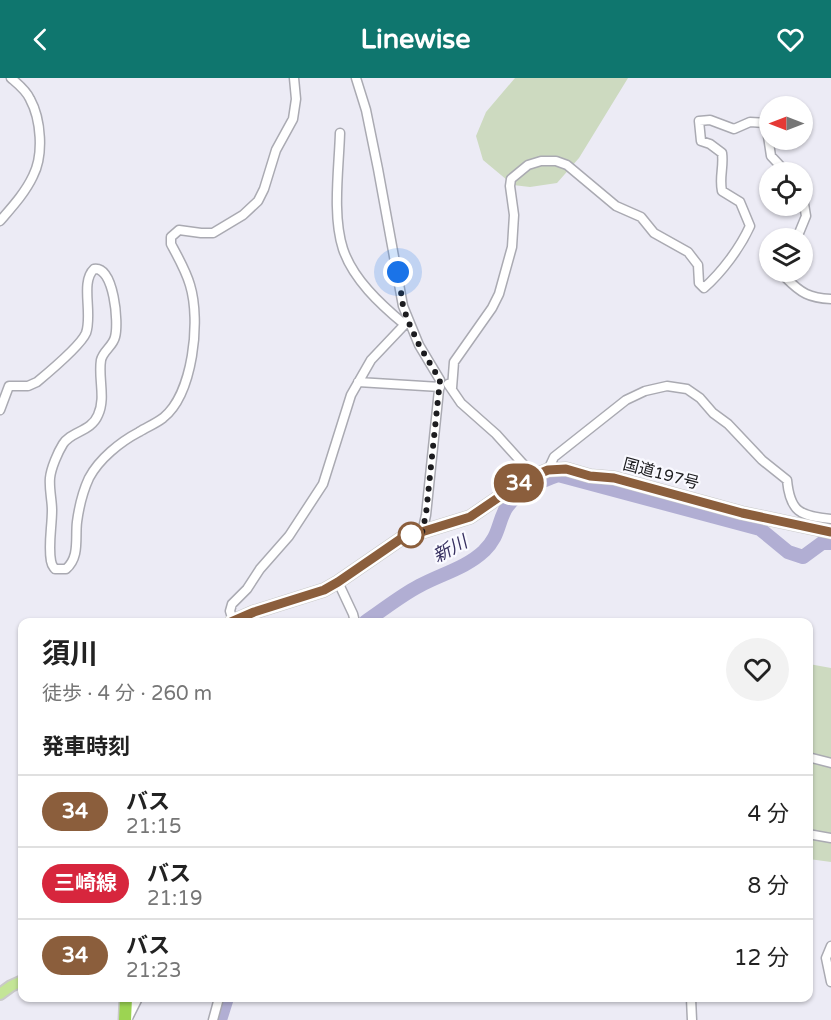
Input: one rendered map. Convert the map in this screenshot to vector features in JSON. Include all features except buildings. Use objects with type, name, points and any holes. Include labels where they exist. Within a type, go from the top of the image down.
[{"type":"highway","name":"国道197号","points":[[241,618],[302,598],[338,582],[402,538],[470,517],[533,475],[548,470],[566,469],[590,476],[614,478],[742,513],[831,532]]},
{"type":"highway","points":[[126,1002],[126,1020]]},
{"type":"main road","points":[[0,994],[18,983]]},
{"type":"street","points":[[0,221],[34,176],[38,155],[35,110],[28,95],[11,78]]},
{"type":"street","points":[[0,410],[9,386],[28,386],[37,382],[82,339],[88,320],[88,278],[94,269],[103,271],[115,303],[116,332],[113,344],[101,360],[101,408],[96,419],[87,428],[63,443],[50,479],[51,559],[55,569],[66,569],[71,565],[76,551],[77,522],[82,497],[96,468],[121,444],[157,423],[171,411],[182,395],[194,334],[193,300],[190,286],[171,244],[171,237],[179,230],[213,233],[243,215],[258,201],[276,150],[293,119],[296,99],[294,78]]},
{"type":"street","points":[[356,78],[366,110],[406,322],[440,384],[422,533]]},
{"type":"street","points":[[452,388],[454,362],[492,308],[499,294],[512,247],[514,215],[511,179],[528,165],[541,161],[556,161],[567,165],[616,206],[641,217],[654,233],[688,252],[698,265],[699,283],[704,288],[717,276],[750,226],[740,202],[722,191],[719,178],[724,167],[722,153],[710,144],[701,141],[699,122],[710,120],[734,129],[750,122],[765,123],[771,156],[777,162]]},
{"type":"street","points":[[340,133],[338,209],[339,233],[343,249],[358,278],[369,291],[406,322]]},
{"type":"street","points":[[790,282],[800,292],[811,296],[831,298]]},
{"type":"street","points":[[231,618],[232,604],[247,589],[260,569],[289,536],[323,484],[351,395],[371,360],[406,322]]},
{"type":"street","points":[[358,382],[440,384],[446,381],[461,403],[496,434],[533,475]]},
{"type":"street","points":[[548,470],[554,457],[626,400],[645,391],[667,386],[687,389],[700,398],[762,460],[787,480],[789,499],[796,509],[807,516],[831,519]]},
{"type":"street","points":[[338,582],[354,618]]},
{"type":"street","points":[[813,758],[831,763]]},
{"type":"street","points":[[813,835],[831,838]]},
{"type":"street","points":[[831,946],[826,958],[831,982]]},
{"type":"street","points":[[126,1020],[136,1002]]},
{"type":"street","points":[[213,1020],[218,1002]]},
{"type":"street","points":[[692,1002],[692,1020]]},
{"type":"green space","points":[[515,78],[628,78],[579,158],[557,183],[530,187],[513,185],[483,160],[476,136],[486,112]]},
{"type":"green space","points":[[813,665],[831,668],[831,862],[813,860]]},
{"type":"waterway","name":"新川","points":[[371,618],[412,590],[477,557],[492,541],[509,504],[536,484],[558,475],[760,529],[788,552],[803,557],[822,543],[831,543]]},
{"type":"waterway","name":"新川","points":[[220,1020],[226,1002]]},
{"type":"bus line","name":"34","points":[[240,618],[324,590],[402,538],[470,517],[524,480],[548,470],[566,469],[590,476],[614,478],[742,513],[831,532]]},
{"type":"route","points":[[398,272],[403,306],[408,321],[440,380],[426,514],[422,533],[411,535]]}]
